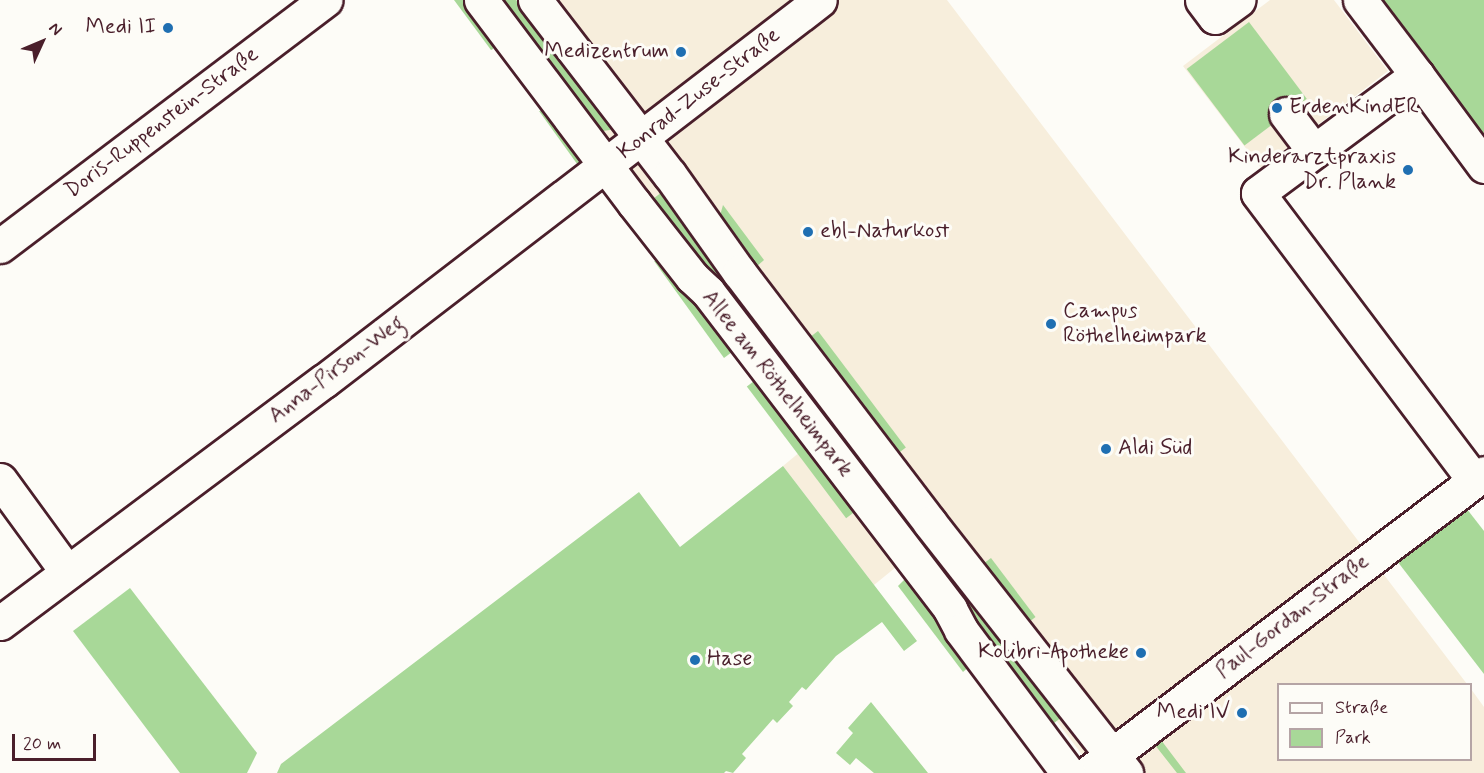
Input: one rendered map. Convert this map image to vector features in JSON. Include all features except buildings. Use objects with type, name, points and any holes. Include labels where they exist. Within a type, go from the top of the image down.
[{"type":"street","name":"Doris-Ruppenstein-Straße","points":[[0,246],[325,0]]},
{"type":"street","name":"Allee am Röthelheimpark","points":[[481,0],[606,166],[692,277],[715,302],[950,609],[961,630],[1068,773]]},
{"type":"street","name":"Allee am Röthelheimpark","points":[[535,0],[642,138],[1109,767]]},
{"type":"street","name":"Konrad-Zuse-Straße","points":[[606,166],[820,0]]},
{"type":"street","points":[[1360,0],[1484,166]]},
{"type":"street","name":"Paul-Gordan-Straße","points":[[1109,767],[1479,476],[1258,193],[1417,75]]},
{"type":"street","points":[[1286,114],[1314,151]]},
{"type":"street","name":"Anna-Pirson-Weg","points":[[0,623],[606,166]]},
{"type":"street","points":[[0,480],[67,572]]},
{"type":"shaded area","points":[[496,0],[947,0],[1466,683],[1277,683],[1277,761],[1472,761],[1472,690],[1484,707],[1484,773],[1096,773],[923,545],[874,585],[783,466],[824,432]]},
{"type":"shaded area","name":"ErdenKindER","points":[[1270,0],[1334,0],[1388,71],[1261,168],[1183,66]]},
{"type":"green space","points":[[454,0],[466,0],[495,37],[493,49],[491,50]]},
{"type":"green space","points":[[497,0],[516,0],[613,127],[610,130],[603,131],[583,113]]},
{"type":"green space","points":[[1373,0],[1484,0],[1484,146]]},
{"type":"green space","points":[[1249,22],[1307,99],[1244,146],[1187,69]]},
{"type":"green space","points":[[539,111],[551,112],[584,155],[580,168]]},
{"type":"green space","points":[[666,189],[768,325],[752,337],[649,202]]},
{"type":"green space","points":[[723,205],[764,260],[756,267],[719,219]]},
{"type":"green space","points":[[654,261],[666,262],[740,346],[724,358]]},
{"type":"green space","points":[[818,331],[906,448],[891,459],[803,342]]},
{"type":"green space","points":[[790,353],[883,477],[867,489],[774,365]]},
{"type":"green space","points":[[762,375],[861,507],[846,518],[747,386]]},
{"type":"green space","points":[[783,466],[917,641],[904,651],[882,622],[836,656],[806,690],[802,687],[789,702],[793,706],[777,723],[773,719],[742,754],[746,758],[733,773],[726,771],[724,773],[277,773],[281,764],[639,492],[680,547]]},
{"type":"green space","points":[[1463,504],[1484,531],[1484,674],[1394,557]]},
{"type":"green space","points":[[937,548],[1066,713],[1051,725],[922,560]]},
{"type":"green space","points":[[991,558],[1036,617],[1027,624],[982,565]]},
{"type":"green space","points":[[912,572],[971,665],[963,672],[898,586]]},
{"type":"green space","points":[[130,588],[257,753],[247,773],[180,773],[73,631]]},
{"type":"green space","points":[[871,702],[928,773],[874,773],[856,758],[850,765],[836,753],[853,733],[848,728]]},
{"type":"green space","points":[[1160,730],[1165,736],[1161,740],[1186,773],[1177,773],[1151,740]]},
{"type":"place","name":"Medi II","points":[[168,28]]},
{"type":"place","name":"Medizentrum","points":[[681,52]]},
{"type":"place","name":"ErdenKindER","points":[[1277,108]]},
{"type":"place","name":"Kinderarztpraxis Dr. Plank","points":[[1408,170]]},
{"type":"place","name":"ebl-Naturkost","points":[[808,232]]},
{"type":"place","name":"Campus Röthelheimpark","points":[[1051,324]]},
{"type":"place","name":"Aldi Süd","points":[[1106,449]]},
{"type":"place","name":"Kolibri-Apotheke","points":[[1141,653]]},
{"type":"place","name":"Hase","points":[[695,660]]},
{"type":"place","name":"Medi IV","points":[[1242,713]]}]
